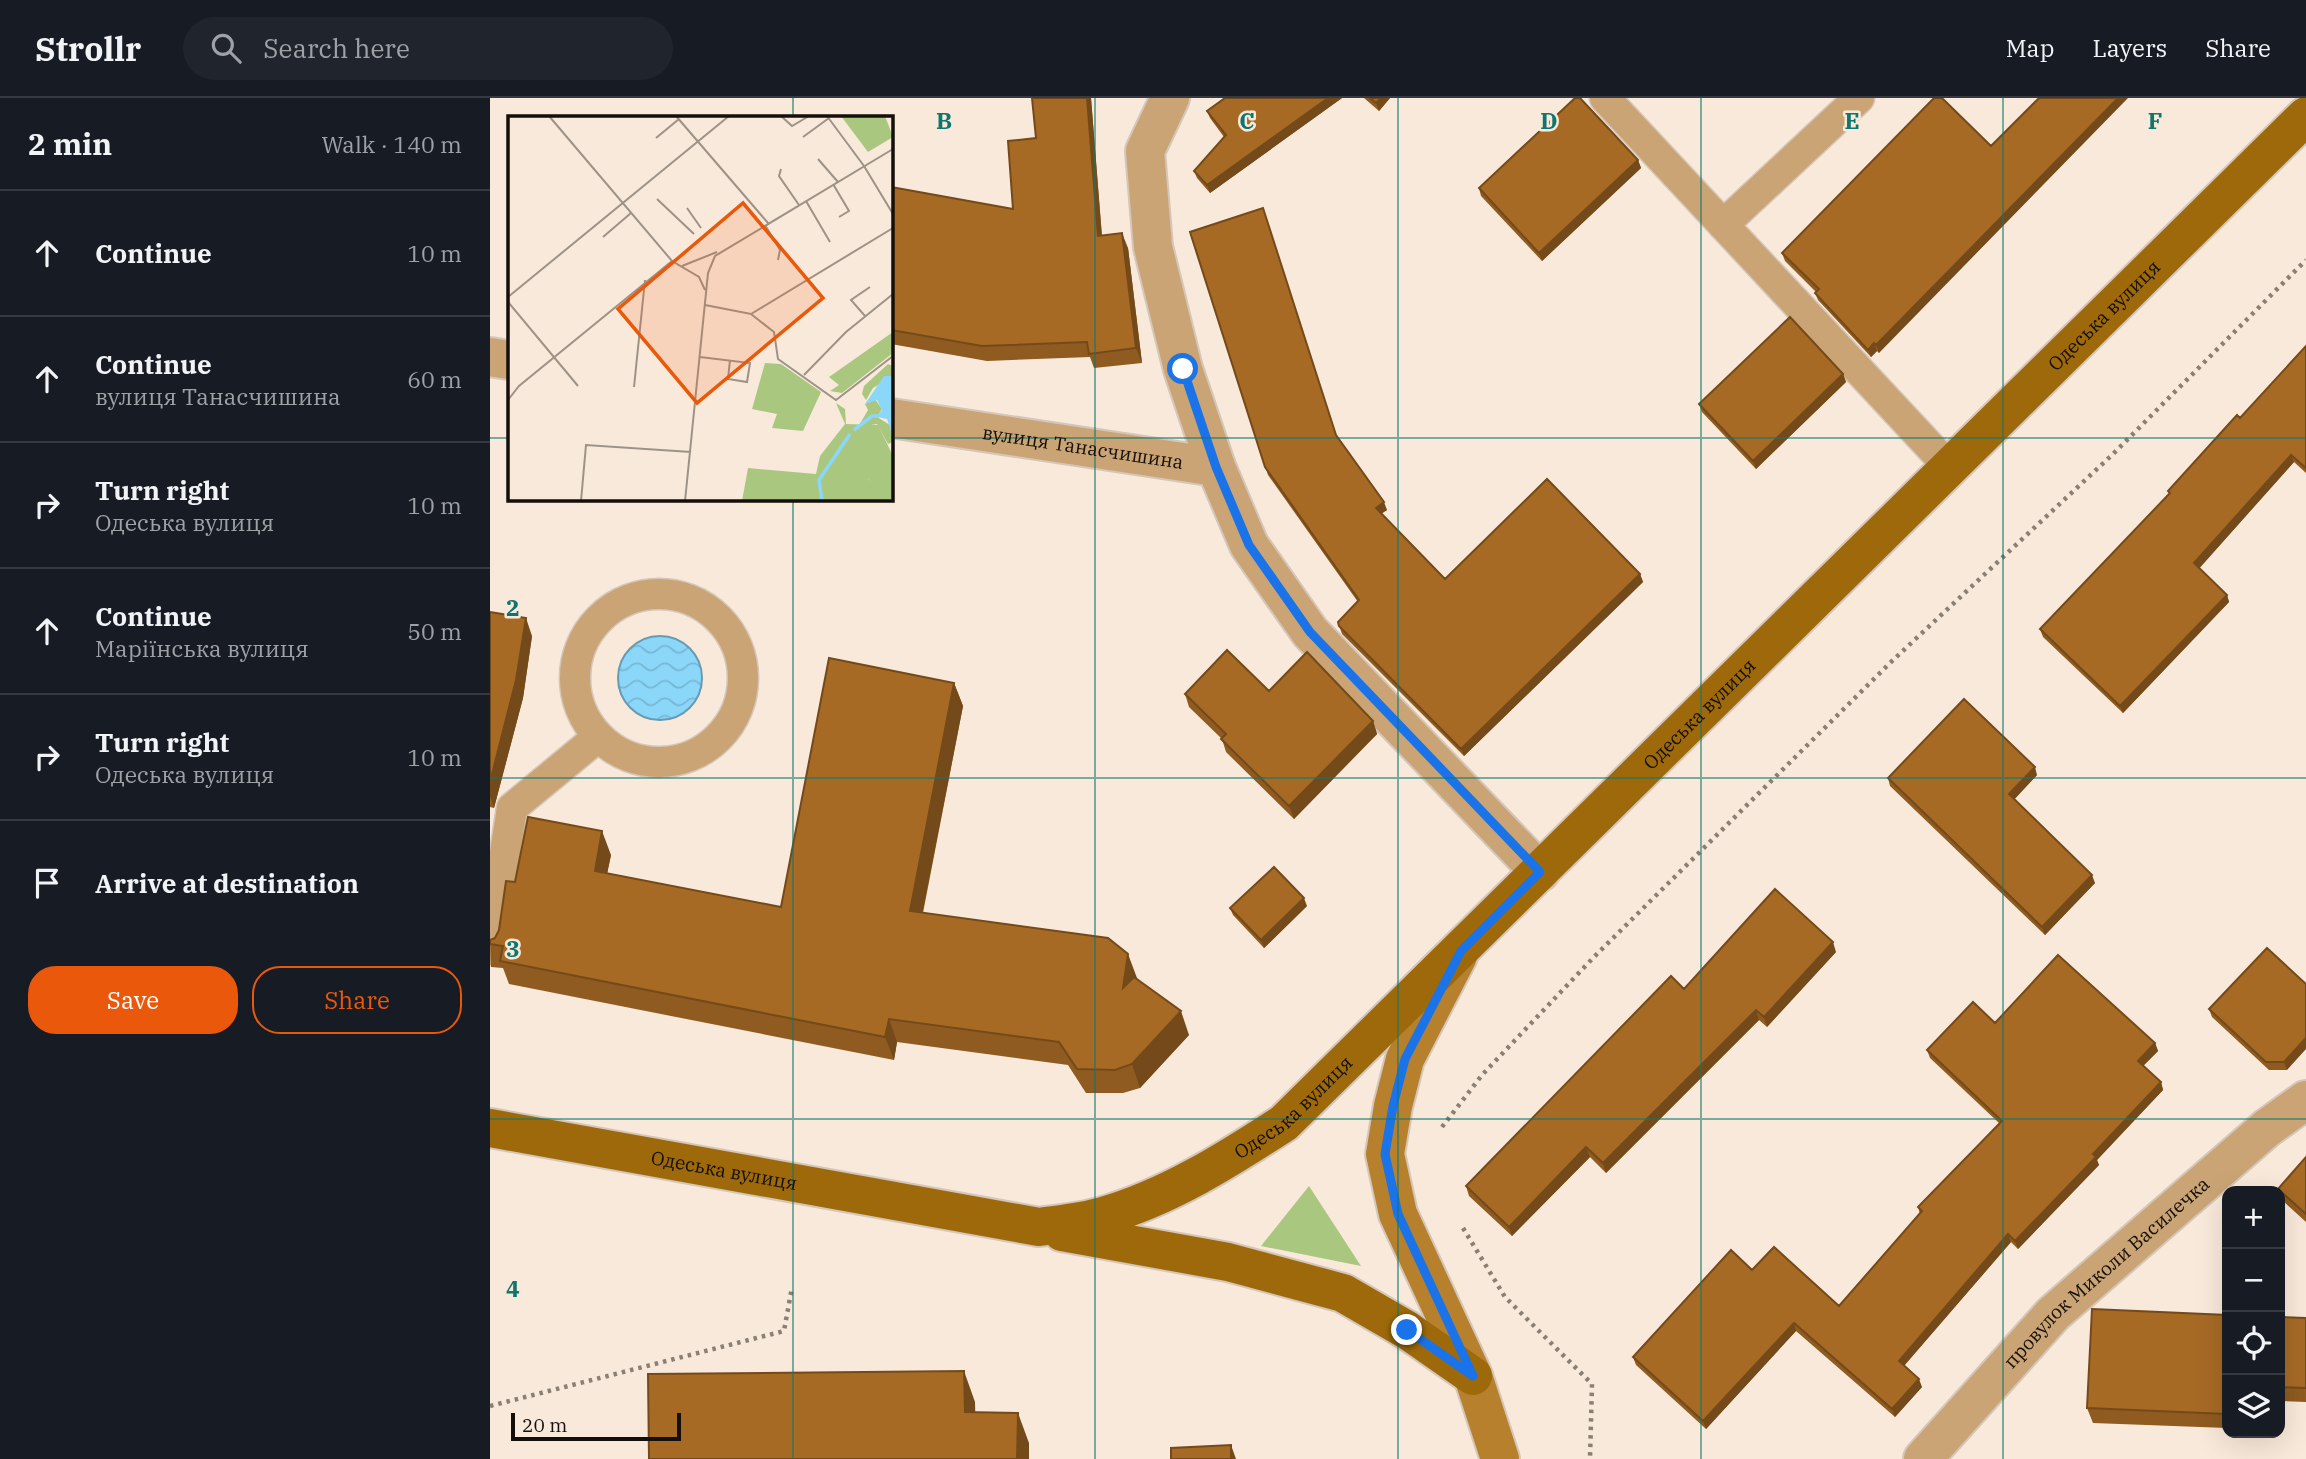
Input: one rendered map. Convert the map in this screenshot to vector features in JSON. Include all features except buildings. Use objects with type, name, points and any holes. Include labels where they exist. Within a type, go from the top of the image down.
[{"type":"main road","name":"Одеська вулиця","points":[[1040,1227],[1101,1217],[1156,1198],[1226,1161],[1284,1123],[2306,116]]},
{"type":"main road","points":[[1461,951],[1405,1059],[1385,1154],[1398,1214],[1473,1376],[1500,1459]]},
{"type":"main road","name":"Одеська вулиця","points":[[490,1128],[1228,1262],[1343,1293],[1407,1330],[1473,1376]]},
{"type":"street","points":[[1170,98],[1145,151],[1153,247],[1183,369],[1216,467],[1249,545],[1310,632],[1540,872]]},
{"type":"street","points":[[490,357],[508,360]]},
{"type":"street","name":"вулиця Танасчишина","points":[[892,418],[1216,467]]},
{"type":"street","name":"провулок Миколи Василечка","points":[[1923,1459],[2053,1314],[2267,1128],[2306,1100]]},
{"type":"lane","points":[[1605,98],[1950,468]]},
{"type":"lane","points":[[1723,225],[1859,98]]},
{"type":"lane","points":[[654,593],[681,596],[706,607],[726,626],[740,651],[744,680],[739,707],[725,732],[703,751],[677,761],[649,762],[621,753],[598,737],[583,714],[575,688],[576,660],[586,635],[604,614],[628,599],[654,593]]},
{"type":"lane","points":[[490,950],[512,808],[598,737]]},
{"type":"path","points":[[1441,1128],[1482,1075],[1593,958],[1891,662],[2103,463],[2306,260]]},
{"type":"path","points":[[1458,1218],[1505,1297],[1592,1384],[1590,1459]]},
{"type":"path","points":[[490,1406],[783,1331],[792,1287]]},
{"type":"green space","points":[[1309,1186],[1361,1266],[1261,1246]]},
{"type":"water","points":[[660,636],[683,643],[695,655],[702,678],[695,701],[683,713],[660,720],[637,713],[625,701],[618,678],[625,655],[637,643]]},
{"type":"route","points":[[1183,369],[1216,467],[1249,545],[1310,632],[1540,872],[1461,951],[1405,1059],[1385,1154],[1398,1214],[1473,1376],[1407,1330]]}]
